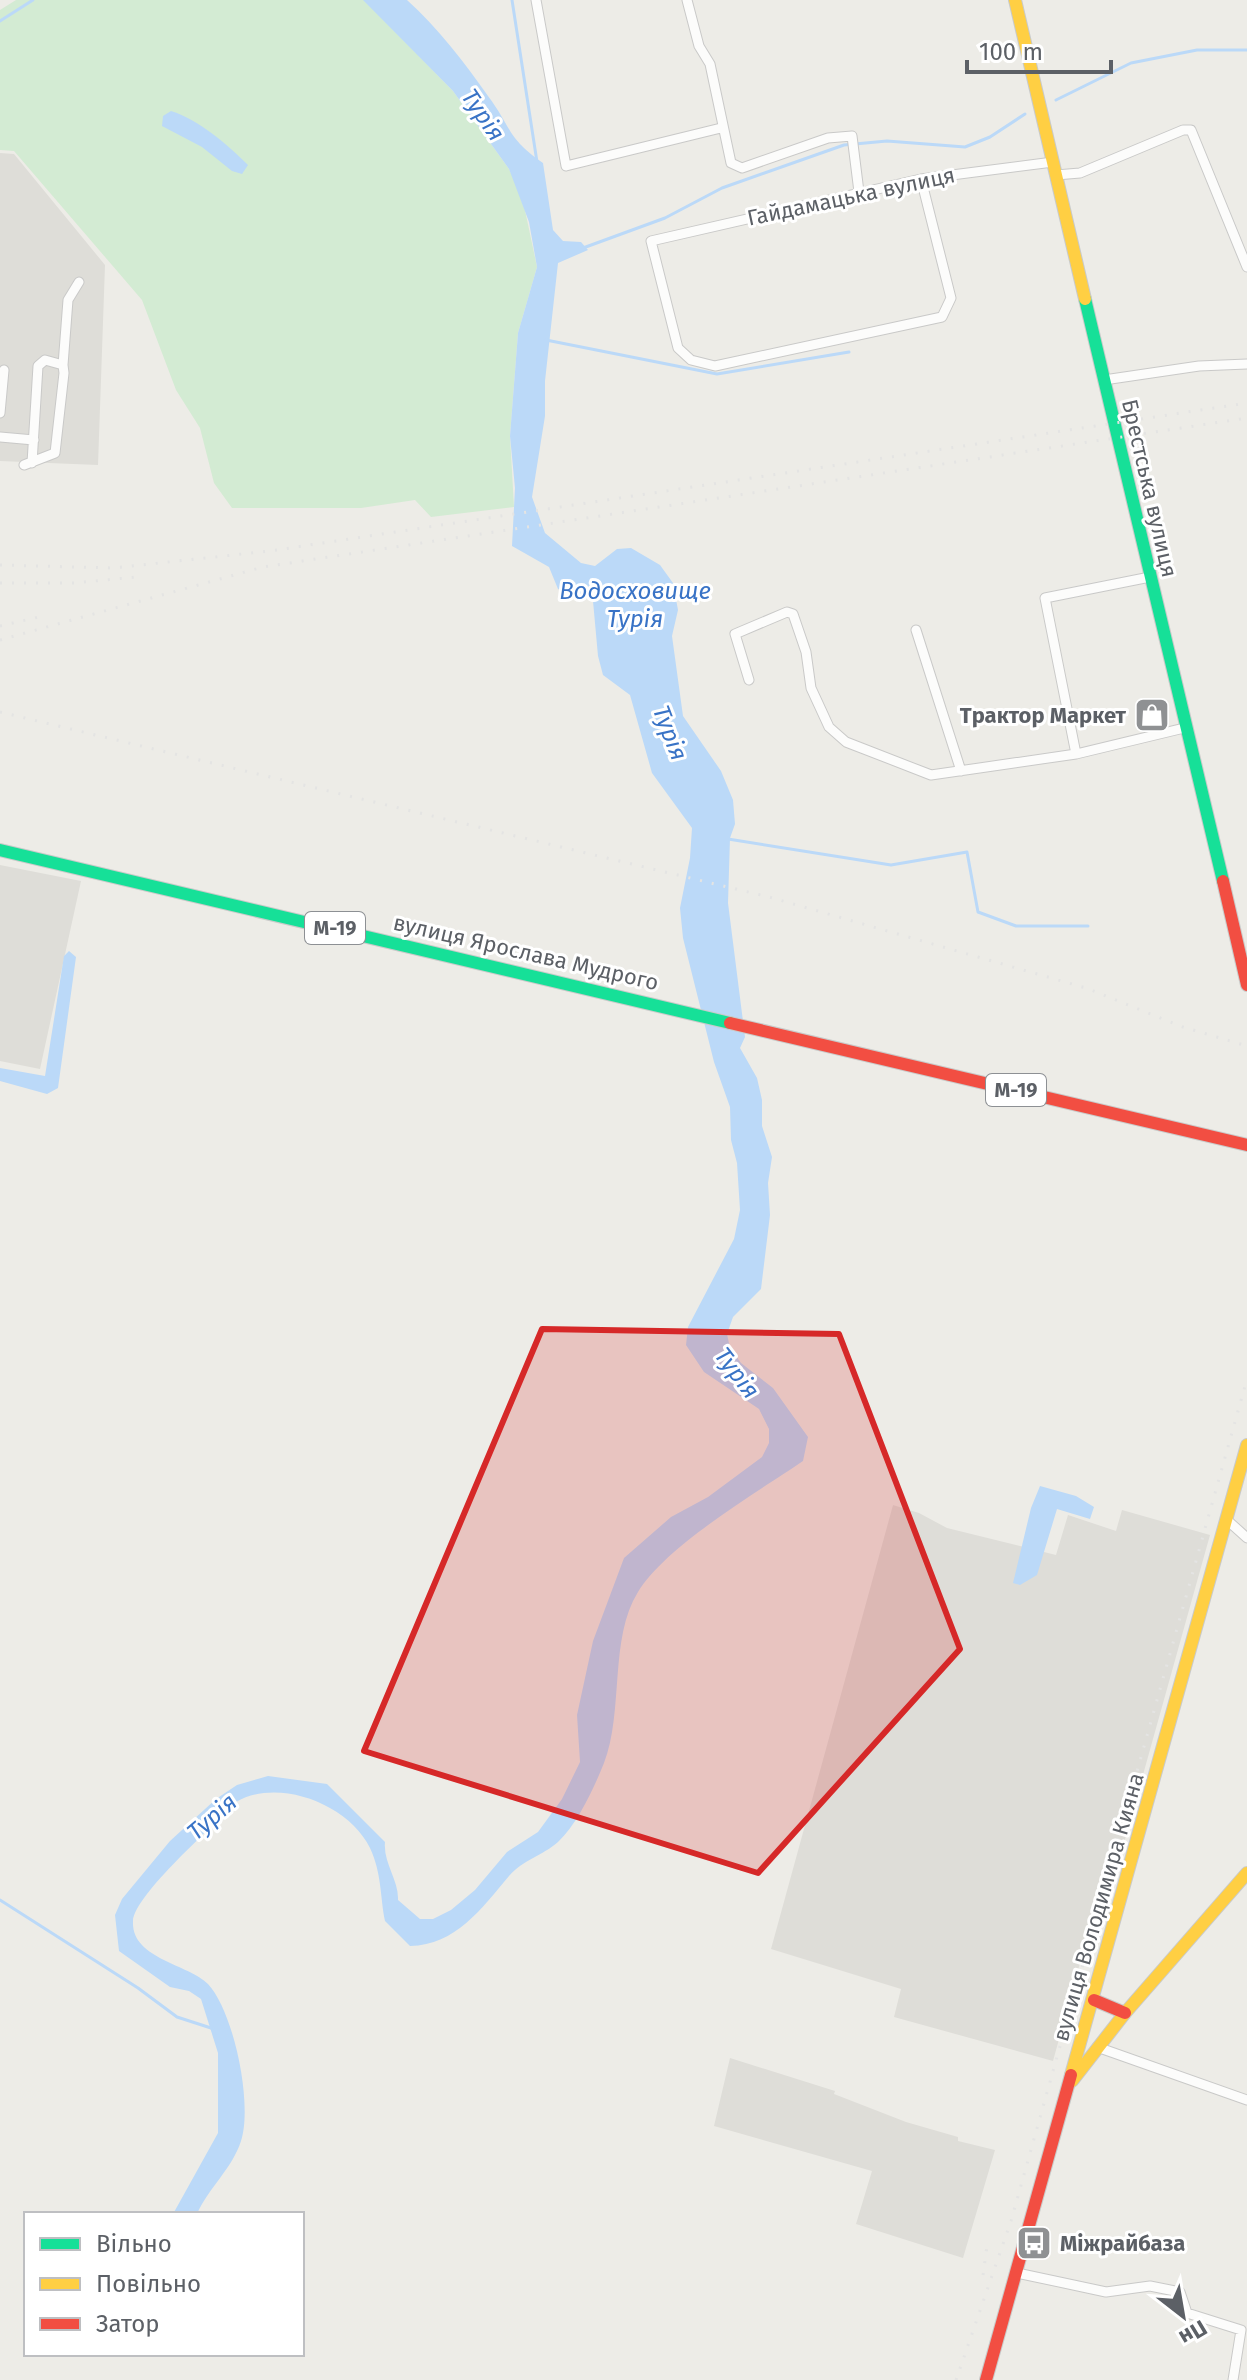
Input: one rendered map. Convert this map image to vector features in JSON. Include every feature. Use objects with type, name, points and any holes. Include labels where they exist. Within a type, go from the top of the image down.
[{"type":"main road","name":"Брестська вулиця","points":[[1015,0],[1184,728],[1243,953],[1247,985]]},
{"type":"main road","name":"вулиця Ярослава Мудрого","points":[[0,850],[1247,1145]]},
{"type":"main road","name":"вулиця Володимира Кияна","points":[[986,2380],[1247,1445]]},
{"type":"main road","points":[[1068,2086],[1125,2013],[1247,1873]]},
{"type":"main road","points":[[1094,2000],[1125,2013]]},
{"type":"street","points":[[536,0],[566,166],[721,128]]},
{"type":"street","points":[[687,0],[699,46],[710,64],[728,157],[742,168],[828,138],[853,136],[859,192]]},
{"type":"street","name":"Гайдамацька вулиця","points":[[921,179],[951,298],[942,317],[715,366],[691,360],[678,348],[651,241],[921,179],[1055,168],[1080,173],[1183,130],[1191,130],[1247,267]]},
{"type":"street","points":[[63,365],[45,360],[38,366],[34,440],[28,464],[55,453],[63,365],[68,300],[79,282]]},
{"type":"street","points":[[1104,380],[1199,366],[1247,364]]},
{"type":"street","points":[[0,413],[4,370]]},
{"type":"street","points":[[0,437],[34,440]]},
{"type":"street","points":[[1076,754],[1045,598],[1150,577]]},
{"type":"street","points":[[749,680],[735,634],[787,612],[793,614],[806,652],[815,700],[834,732],[846,742],[931,775],[1076,754],[1184,728]]},
{"type":"street","points":[[916,630],[961,771]]},
{"type":"street","points":[[1226,1519],[1247,1538]]},
{"type":"street","points":[[1097,2047],[1247,2100]]},
{"type":"street","points":[[1017,2273],[1106,2292],[1150,2286],[1180,2292],[1187,2313],[1241,2330],[1233,2380]]},
{"type":"highlighted area","points":[[542,1329],[839,1334],[960,1649],[758,1873],[364,1751]]},
{"type":"shaded area","points":[[0,153],[14,154],[105,265],[98,465],[0,461]]},
{"type":"shaded area","points":[[0,865],[81,881],[40,1069],[0,1061]]},
{"type":"shaded area","points":[[893,1505],[919,1513],[947,1528],[1056,1555],[1068,1515],[1116,1531],[1122,1510],[1210,1535],[1108,1900],[1098,1898],[1053,2061],[894,2017],[901,1989],[771,1949]]},
{"type":"shaded area","points":[[730,2058],[835,2091],[834,2094],[906,2122],[958,2137],[958,2141],[995,2150],[963,2258],[856,2224],[872,2171],[714,2126]]},
{"type":"green space","points":[[16,0],[364,0],[453,91],[509,169],[522,196],[537,267],[518,333],[510,436],[514,507],[431,517],[415,500],[361,508],[232,508],[214,483],[200,428],[176,390],[142,300],[14,151],[0,150],[0,10]]},
{"type":"water","name":"Водосховище Турія","points":[[363,0],[407,0],[440,34],[479,83],[516,139],[543,163],[553,230],[563,241],[581,242],[588,250],[558,263],[545,381],[545,416],[532,497],[545,533],[581,563],[595,566],[617,549],[631,548],[660,565],[673,583],[678,610],[672,636],[683,716],[721,771],[733,800],[735,824],[730,838],[728,903],[745,1037],[740,1048],[757,1078],[762,1100],[762,1126],[772,1157],[768,1183],[770,1215],[761,1289],[733,1317],[727,1334],[730,1348],[741,1363],[773,1388],[808,1437],[803,1461],[691,1538],[651,1574],[638,1592],[623,1631],[610,1743],[585,1805],[558,1842],[515,1870],[478,1912],[454,1932],[426,1944],[410,1946],[385,1921],[377,1867],[360,1832],[329,1808],[291,1794],[272,1792],[236,1802],[147,1894],[133,1921],[135,1934],[151,1952],[199,1977],[217,1997],[226,2015],[239,2059],[245,2105],[244,2125],[237,2151],[198,2212],[174,2212],[218,2133],[218,2053],[201,1999],[189,1991],[170,1987],[119,1951],[115,1915],[122,1899],[170,1841],[216,1799],[237,1785],[268,1776],[327,1784],[385,1842],[398,1900],[420,1919],[433,1919],[451,1910],[475,1890],[507,1852],[538,1832],[562,1799],[580,1762],[577,1715],[593,1641],[624,1558],[671,1517],[708,1497],[762,1457],[769,1443],[769,1429],[759,1409],[704,1372],[686,1345],[688,1327],[734,1239],[740,1210],[730,1107],[714,1062],[683,938],[680,908],[690,858],[692,828],[652,773],[630,695],[603,675],[598,656],[593,601],[558,589],[549,567],[512,546],[515,488],[510,436],[518,333],[537,267],[529,222],[509,169],[453,91]]},
{"type":"water","points":[[171,111],[202,127],[231,149],[248,165],[242,174],[232,171],[202,147],[162,126],[163,116]]},
{"type":"water","points":[[69,951],[76,957],[58,1088],[47,1094],[0,1081],[0,1068],[45,1076],[64,956]]},
{"type":"water","points":[[1040,1486],[1076,1496],[1094,1507],[1090,1519],[1057,1509],[1037,1575],[1020,1585],[1013,1583],[1031,1508]]},
{"type":"waterway","points":[[0,21],[33,0]]},
{"type":"waterway","points":[[512,0],[537,162]]},
{"type":"waterway","points":[[1056,100],[1131,63],[1197,50],[1247,50]]},
{"type":"waterway","points":[[583,248],[665,218],[722,188],[844,145],[887,141],[965,147],[990,137],[1025,114]]},
{"type":"waterway","points":[[546,340],[717,374],[849,352]]},
{"type":"waterway","points":[[728,839],[891,865],[967,852],[978,912],[1016,926],[1088,926]]},
{"type":"waterway","points":[[0,1900],[138,1988],[177,2017],[211,2028]]},
{"type":"railway","points":[[0,565],[113,568],[270,551],[1247,403]]},
{"type":"railway","points":[[0,640],[263,567],[1247,418]]},
{"type":"railway","points":[[0,583],[74,583],[136,577]]},
{"type":"railway","points":[[0,626],[39,617]]},
{"type":"railway","points":[[0,712],[769,897],[1086,988],[1183,1027],[1247,1046]]},
{"type":"railway","points":[[956,2380],[1011,2221],[1247,1379]]},
{"type":"railway","points":[[983,2275],[987,2246]]},
{"type":"traffic: fast","points":[[1085,299],[1223,881]]},
{"type":"traffic: fast","points":[[0,850],[730,1023]]},
{"type":"traffic: slow","points":[[1015,0],[1085,299]]},
{"type":"traffic: slow","points":[[1071,2075],[1247,1445]]},
{"type":"traffic: slow","points":[[1072,2081],[1125,2013],[1247,1873]]},
{"type":"traffic: jam","points":[[1223,881],[1247,985]]},
{"type":"traffic: jam","points":[[730,1023],[1247,1145]]},
{"type":"traffic: jam","points":[[1094,2000],[1125,2013]]},
{"type":"traffic: jam","points":[[986,2380],[1071,2075]]},
{"type":"place","name":"Трактор Маркет","points":[[1152,715]]},
{"type":"place","name":"Міжрайбаза","points":[[1034,2243]]},
{"type":"water label","name":"Турія","points":[[483,115]]},
{"type":"water label","name":"Турія","points":[[670,733]]},
{"type":"water label","name":"Турія","points":[[737,1373]]},
{"type":"water label","name":"Турія","points":[[212,1817]]}]
